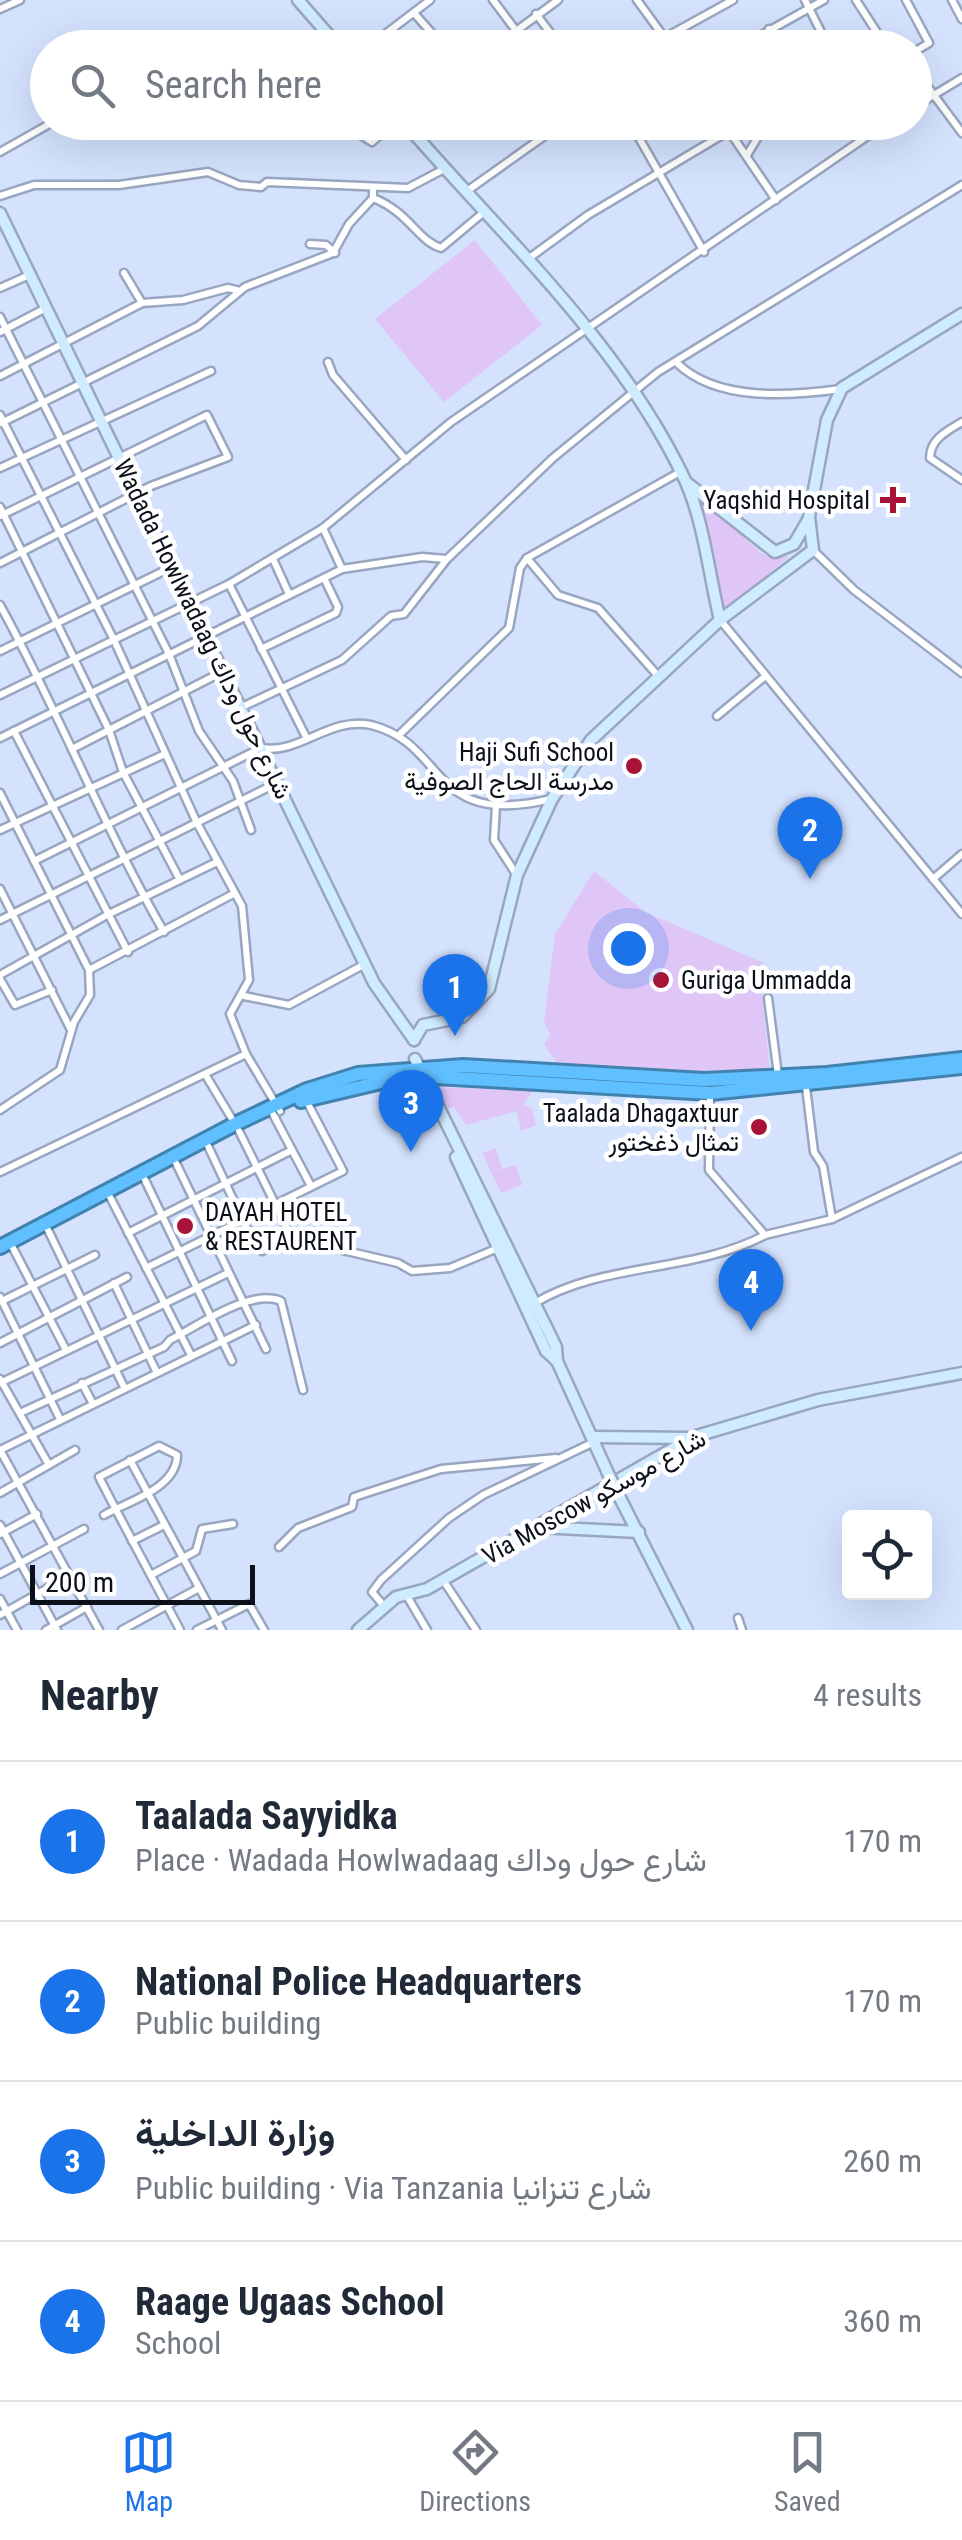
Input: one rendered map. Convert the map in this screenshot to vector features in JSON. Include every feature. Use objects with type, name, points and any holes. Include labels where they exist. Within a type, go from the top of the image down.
[{"type":"highway","points":[[539,1077],[710,1094],[778,1076],[962,1058]]},
{"type":"highway","points":[[4,1250],[237,1128],[358,1074],[418,1069],[806,1086],[962,1067]]},
{"type":"highway","points":[[276,1110],[418,1069]]},
{"type":"highway","points":[[4,1250],[145,1180],[237,1128]]},
{"type":"street","points":[[0,8],[20,0]]},
{"type":"street","points":[[298,0],[321,30]]},
{"type":"street","points":[[391,30],[430,0]]},
{"type":"street","points":[[493,0],[514,28],[558,0]]},
{"type":"street","points":[[680,30],[733,0]]},
{"type":"street","points":[[769,30],[807,4],[824,0]]},
{"type":"street","points":[[856,0],[875,30]]},
{"type":"street","points":[[906,0],[922,30]]},
{"type":"street","points":[[952,0],[962,19]]},
{"type":"street","points":[[640,1],[660,30]]},
{"type":"street","points":[[807,4],[820,30]]},
{"type":"street","points":[[414,13],[429,30]]},
{"type":"street","points":[[536,14],[548,30]]},
{"type":"street","points":[[932,97],[962,78]]},
{"type":"street","points":[[932,88],[962,133]]},
{"type":"street","points":[[0,152],[30,135]]},
{"type":"street","points":[[419,140],[587,329],[634,392],[683,477],[720,620],[763,678],[962,914]]},
{"type":"street","points":[[467,191],[539,140]]},
{"type":"street","points":[[641,140],[704,252]]},
{"type":"street","points":[[527,260],[659,171],[713,140]]},
{"type":"street","points":[[735,140],[776,200]]},
{"type":"street","points":[[747,156],[757,140]]},
{"type":"street","points":[[0,695],[229,584],[324,528],[451,422],[862,140]]},
{"type":"street","points":[[0,196],[34,185],[119,185],[208,172],[245,187],[261,187],[266,182],[373,188],[417,186],[444,169]]},
{"type":"street","points":[[242,707],[342,660],[391,616],[404,614],[420,600],[422,589],[447,559],[554,458],[658,372],[962,184]]},
{"type":"street","points":[[311,1186],[230,1014],[244,996],[248,965],[242,906],[197,823],[114,640],[1,420],[198,326],[240,292],[335,252],[349,224],[373,198],[373,188]]},
{"type":"street","points":[[373,198],[404,213],[426,242],[441,248],[485,212]]},
{"type":"street","name":"Wadada Howlwadaag شارع حول وداك","points":[[0,213],[5,241],[46,308],[134,494],[208,634],[365,964],[391,1014],[414,1040]]},
{"type":"street","points":[[310,244],[326,245],[335,252]]},
{"type":"street","points":[[124,273],[142,303]]},
{"type":"street","points":[[0,288],[28,276]]},
{"type":"street","points":[[0,376],[142,303],[184,300],[228,288],[240,292]]},
{"type":"street","points":[[3,330],[46,308]]},
{"type":"street","points":[[676,363],[688,374],[747,392],[796,396],[842,388],[962,314]]},
{"type":"street","points":[[0,316],[3,330],[24,364],[169,654],[199,731],[241,801],[250,830]]},
{"type":"street","points":[[328,362],[343,388],[406,460]]},
{"type":"street","points":[[0,468],[211,371]]},
{"type":"street","points":[[683,477],[775,552],[794,544],[809,516],[828,420],[842,388]]},
{"type":"street","points":[[0,563],[22,553],[96,512],[134,494],[228,457],[207,415],[118,456],[116,462],[1,512],[22,553],[57,623],[76,659],[123,772],[180,880]]},
{"type":"street","points":[[962,422],[935,441],[930,451],[940,467],[962,480]]},
{"type":"street","points":[[398,736],[510,628],[520,568],[528,558],[683,477]]},
{"type":"street","points":[[809,516],[813,550],[854,590],[962,673]]},
{"type":"street","points":[[324,528],[342,569]]},
{"type":"street","points":[[688,1630],[607,1471],[535,1304],[498,1248],[418,1069],[414,1040],[423,1025],[446,1023],[471,1012],[489,989],[516,875],[552,799],[591,740],[720,620],[813,550]]},
{"type":"street","points":[[0,738],[342,569],[422,557],[447,559]]},
{"type":"street","points":[[528,558],[558,595],[598,608],[659,677]]},
{"type":"street","points":[[273,559],[289,594]]},
{"type":"street","points":[[0,651],[173,566]]},
{"type":"street","points":[[261,649],[336,613],[338,607],[324,578]]},
{"type":"street","points":[[229,584],[306,736]]},
{"type":"street","points":[[0,604],[39,676],[106,825],[164,932]]},
{"type":"street","points":[[72,749],[224,671]]},
{"type":"street","points":[[716,716],[763,678]]},
{"type":"street","points":[[34,861],[261,748],[272,750],[354,722],[398,736],[449,788],[496,806],[552,799]]},
{"type":"street","points":[[14,732],[128,952]]},
{"type":"street","points":[[0,830],[165,754]]},
{"type":"street","points":[[0,920],[278,782]]},
{"type":"street","points":[[0,793],[89,970],[90,995],[72,1030],[60,1070],[0,1110]]},
{"type":"street","points":[[496,806],[493,834],[516,875]]},
{"type":"street","points":[[933,879],[962,854]]},
{"type":"street","points":[[52,990],[15,1005],[0,977],[33,954],[217,862]]},
{"type":"street","points":[[0,889],[72,1030]]},
{"type":"street","points":[[89,970],[234,893]]},
{"type":"street","points":[[244,996],[289,1005],[365,964]]},
{"type":"street","points":[[768,998],[778,1076]]},
{"type":"street","points":[[0,1172],[246,1054]]},
{"type":"street","points":[[418,1069],[511,1264],[546,1351],[557,1361]]},
{"type":"street","points":[[206,1074],[292,1238]]},
{"type":"street","points":[[806,1086],[814,1152],[822,1166],[832,1218]]},
{"type":"street","points":[[710,1094],[709,1170],[765,1235]]},
{"type":"street","points":[[146,1268],[343,1172],[306,1099]]},
{"type":"street","points":[[208,1146],[242,1220],[262,1251],[292,1238],[308,1244],[335,1242],[342,1250],[398,1262],[412,1271],[450,1268],[498,1248]]},
{"type":"street","points":[[128,1233],[292,1150]]},
{"type":"street","points":[[535,1304],[573,1286],[668,1266],[832,1218],[962,1157]]},
{"type":"street","points":[[176,1163],[266,1349]]},
{"type":"street","points":[[145,1180],[232,1361]]},
{"type":"street","points":[[109,1195],[191,1355]]},
{"type":"street","points":[[48,1230],[124,1387]]},
{"type":"street","points":[[4,1250],[32,1286],[66,1350]]},
{"type":"street","points":[[59,1417],[1,1300],[95,1254]]},
{"type":"street","points":[[49,1465],[1,1382],[198,1291],[206,1282],[228,1273]]},
{"type":"street","points":[[0,1343],[127,1277]]},
{"type":"street","points":[[114,1283],[157,1373]]},
{"type":"street","points":[[20,1414],[164,1347],[244,1304],[274,1298],[281,1301],[303,1390]]},
{"type":"street","points":[[99,1630],[0,1450],[59,1417],[256,1325]]},
{"type":"street","name":"Via Moscow شارع موسكو","points":[[367,1628],[384,1606],[443,1580],[693,1438],[818,1400],[962,1373]]},
{"type":"street","points":[[82,1383],[92,1402]]},
{"type":"street","points":[[384,1606],[372,1592],[381,1580],[450,1518],[556,1458],[593,1440],[693,1438]]},
{"type":"street","points":[[104,1515],[116,1509],[147,1492],[170,1478],[177,1469],[177,1455],[159,1446],[99,1477],[116,1509],[132,1541],[180,1630]]},
{"type":"street","points":[[0,1493],[74,1450]]},
{"type":"street","points":[[279,1546],[298,1528],[352,1507],[354,1497],[397,1486],[421,1474],[556,1458]]},
{"type":"street","points":[[130,1460],[162,1526],[222,1630]]},
{"type":"street","points":[[36,1514],[1,1530],[56,1628]]},
{"type":"street","points":[[151,1575],[196,1551],[202,1530],[234,1524]]},
{"type":"street","points":[[132,1541],[162,1526]]},
{"type":"street","points":[[538,1527],[639,1532]]},
{"type":"street","points":[[0,1574],[84,1530]]},
{"type":"street","points":[[3,1613],[69,1576]]},
{"type":"street","points":[[443,1580],[476,1630]]},
{"type":"street","points":[[122,1630],[135,1627],[199,1588]]},
{"type":"street","points":[[407,1596],[426,1630]]},
{"type":"street","points":[[0,1599],[3,1613],[16,1630]]},
{"type":"street","points":[[198,1630],[249,1604],[264,1630]]},
{"type":"street","points":[[46,1630],[87,1608]]},
{"type":"street","points":[[738,1618],[742,1630]]},
{"type":"shaded area","points":[[475,240],[542,325],[444,402],[375,319]]},
{"type":"shaded area","points":[[697,493],[761,553],[771,558],[790,556],[724,611]]},
{"type":"shaded area","points":[[594,871],[645,912],[764,963],[759,967],[770,1071],[679,1073],[560,1067],[544,1045],[550,1035],[544,1021],[555,934]]},
{"type":"shaded area","points":[[436,1087],[533,1091],[523,1105],[532,1108],[536,1125],[521,1131],[517,1111],[466,1125],[454,1107],[447,1109]]},
{"type":"shaded area","points":[[496,1148],[502,1168],[499,1170],[516,1165],[522,1185],[501,1193],[482,1153]]},
{"type":"place","name":"Yaqshid Hospital","points":[[893,500]]},
{"type":"place","name":"Haji Sufi School مدرسة الحاج الصوفية","points":[[634,766]]},
{"type":"place","name":"National Police Headquarters","points":[[810,879]]},
{"type":"place","name":"Guriga Ummadda","points":[[661,980]]},
{"type":"place","name":"Taalada Sayyidka","points":[[455,1036]]},
{"type":"place","name":"Taalada Dhagaxtuur تمثال ذغختور","points":[[759,1127]]},
{"type":"place","name":"وزارة الداخلية","points":[[411,1152]]},
{"type":"place","name":"DAYAH HOTEL & RESTAURENT","points":[[185,1226]]},
{"type":"place","name":"Raage Ugaas School","points":[[751,1331]]}]
